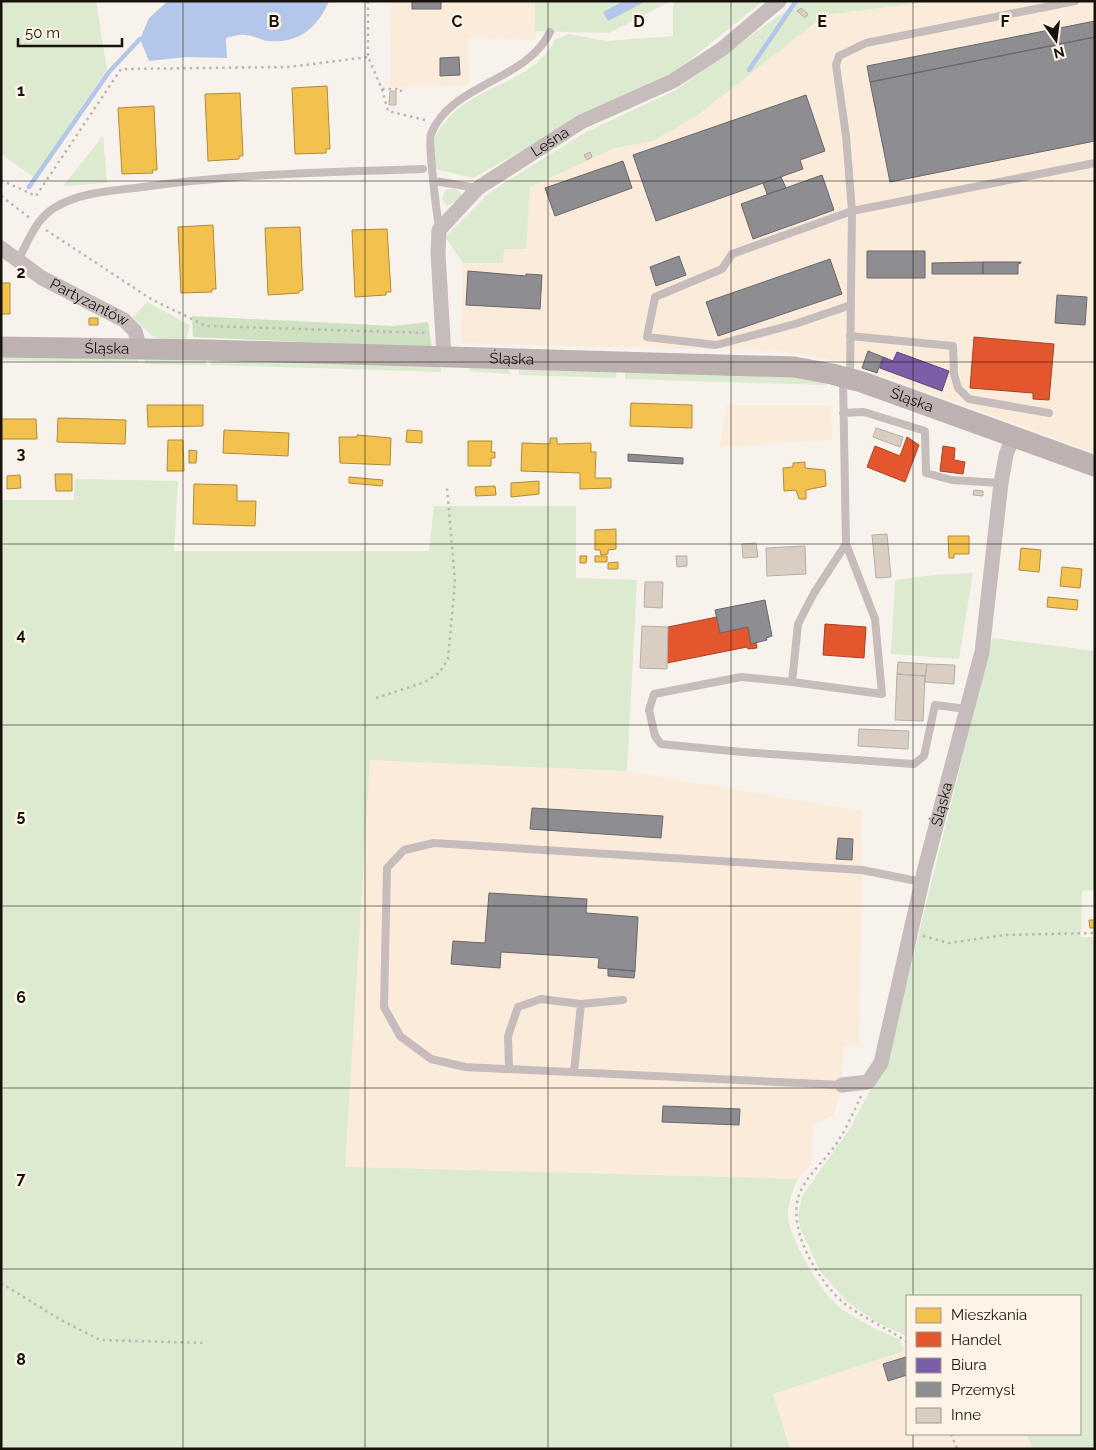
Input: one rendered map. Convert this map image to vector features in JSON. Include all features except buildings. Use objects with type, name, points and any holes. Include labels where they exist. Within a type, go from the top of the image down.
[{"type":"main road","name":"Śląska","points":[[1,347],[444,356],[778,366],[810,369],[846,377],[1095,466]]},
{"type":"street","name":"Leśna","points":[[439,230],[478,188],[581,122],[673,81],[722,48],[779,1]]},
{"type":"street","points":[[439,230],[438,253],[444,356]]},
{"type":"street","name":"Partyzantów","points":[[1,248],[42,278],[124,320],[135,331],[140,349]]},
{"type":"street","name":"Śląska","points":[[868,1082],[881,1063],[922,882],[982,652],[1001,483],[1006,455],[1013,436]]},
{"type":"street","points":[[842,1085],[868,1082]]},
{"type":"lane","points":[[966,709],[935,705],[924,756],[914,764],[661,744],[655,736],[649,710],[654,694],[741,677],[882,694],[875,620],[846,544],[843,413],[850,336],[852,211],[846,136],[836,65],[839,56],[866,43],[1075,1]]},
{"type":"lane","points":[[439,230],[431,135],[448,110],[528,60],[550,32]]},
{"type":"lane","points":[[851,305],[795,324],[716,345],[647,338],[655,297],[722,269],[732,254],[852,211],[1095,163]]},
{"type":"lane","points":[[18,260],[38,224],[56,206],[85,195],[174,182],[275,174],[423,169]]},
{"type":"lane","points":[[434,181],[478,188]]},
{"type":"lane","points":[[850,336],[953,346],[954,374],[958,388],[969,399],[1049,413]]},
{"type":"lane","points":[[843,413],[864,412],[925,431],[926,473],[952,480],[1001,483]]},
{"type":"lane","points":[[792,682],[798,624],[814,593],[846,544]]},
{"type":"lane","points":[[842,1085],[465,1067],[431,1059],[400,1036],[384,1007],[387,868],[404,850],[434,843],[853,870],[922,882]]},
{"type":"lane","points":[[509,1069],[508,1036],[518,1007],[541,999],[581,1004],[623,1000]]},
{"type":"lane","points":[[574,1072],[581,1004]]},
{"type":"path","points":[[368,1],[368,57],[382,89],[388,111],[425,120]]},
{"type":"path","points":[[1,180],[36,196],[121,69],[288,67],[368,57]]},
{"type":"path","points":[[382,89],[401,89],[401,96]]},
{"type":"path","points":[[1,196],[38,224],[152,299],[206,326],[442,334]]},
{"type":"path","points":[[376,698],[425,682],[439,673],[448,659],[455,582],[447,487]]},
{"type":"path","points":[[911,933],[949,943],[1005,935],[1095,933]]},
{"type":"path","points":[[868,1082],[835,1145],[808,1178],[800,1191],[795,1217],[808,1255],[819,1274],[843,1302],[874,1324],[906,1341]]},
{"type":"path","points":[[1,1283],[61,1320],[100,1340],[206,1343]]},
{"type":"path","points":[[951,1435],[957,1449]]},
{"type":"shaded area","points":[[391,1],[536,1],[536,40],[468,38],[469,85],[390,87]]},
{"type":"shaded area","points":[[936,1],[1095,1],[1095,453],[861,367],[813,356],[778,351],[461,343],[463,263],[503,263],[504,248],[526,249],[530,187],[615,148],[653,141],[698,115],[825,15]]},
{"type":"shaded area","points":[[727,405],[831,405],[832,440],[720,447]]},
{"type":"shaded area","points":[[370,759],[627,771],[861,811],[859,1047],[843,1046],[842,1085],[834,1115],[813,1124],[812,1163],[798,1179],[345,1168]]},
{"type":"shaded area","points":[[906,1336],[906,1435],[1026,1435],[1033,1449],[790,1449],[773,1394],[903,1351]]},
{"type":"green space","points":[[1,1],[96,1],[107,70],[34,177],[1,154]]},
{"type":"green space","points":[[535,1],[671,1],[609,33],[535,31]]},
{"type":"green space","points":[[673,1],[763,1],[670,76],[580,118],[473,178],[435,169],[435,136],[456,111],[470,100],[518,76],[532,66],[545,55],[555,40],[569,34],[606,41],[673,36]]},
{"type":"green space","points":[[799,1],[936,1],[825,15],[698,115],[653,141],[615,148],[530,187],[526,249],[504,249],[503,263],[463,263],[445,237],[490,192],[586,132],[676,90]]},
{"type":"green space","points":[[103,136],[107,183],[63,186]]},
{"type":"green space","points":[[455,188],[461,193],[460,198],[447,206],[442,199],[445,190]]},
{"type":"green space","points":[[147,302],[190,325],[186,341],[161,339],[152,336],[133,317]]},
{"type":"green space","points":[[192,316],[394,326],[428,322],[432,348],[193,337]]},
{"type":"green space","points":[[1,352],[137,355],[138,363],[1,360]]},
{"type":"green space","points":[[144,354],[205,355],[206,365],[145,364]]},
{"type":"green space","points":[[212,355],[440,362],[441,372],[211,365]]},
{"type":"green space","points":[[518,365],[617,368],[616,378],[519,375]]},
{"type":"green space","points":[[470,366],[506,367],[511,374],[469,371]]},
{"type":"green space","points":[[625,368],[774,372],[823,380],[827,385],[625,379]]},
{"type":"green space","points":[[75,479],[178,481],[174,551],[429,551],[434,506],[576,506],[576,578],[637,580],[627,771],[370,760],[345,1167],[798,1179],[791,1197],[788,1216],[794,1238],[808,1266],[834,1302],[856,1318],[900,1340],[904,1351],[773,1394],[790,1449],[1,1449],[1,500],[74,500]]},
{"type":"green space","points":[[973,573],[959,659],[891,654],[895,580]]},
{"type":"green space","points":[[992,638],[1095,651],[1095,890],[1082,891],[1081,937],[1095,937],[1095,1449],[1033,1449],[1026,1435],[1081,1435],[1081,1295],[906,1295],[906,1336],[876,1322],[846,1301],[820,1271],[801,1230],[798,1216],[802,1196],[851,1127],[872,1086],[885,1070]]},
{"type":"water","points":[[168,1],[329,1],[313,26],[298,37],[289,40],[268,41],[248,35],[238,35],[226,38],[227,58],[187,57],[149,61],[140,39],[149,18]]},
{"type":"water","points":[[624,1],[646,1],[608,21],[603,12]]},
{"type":"waterway","points":[[749,70],[796,1]]},
{"type":"waterway","points":[[29,187],[109,72],[140,39]]}]
